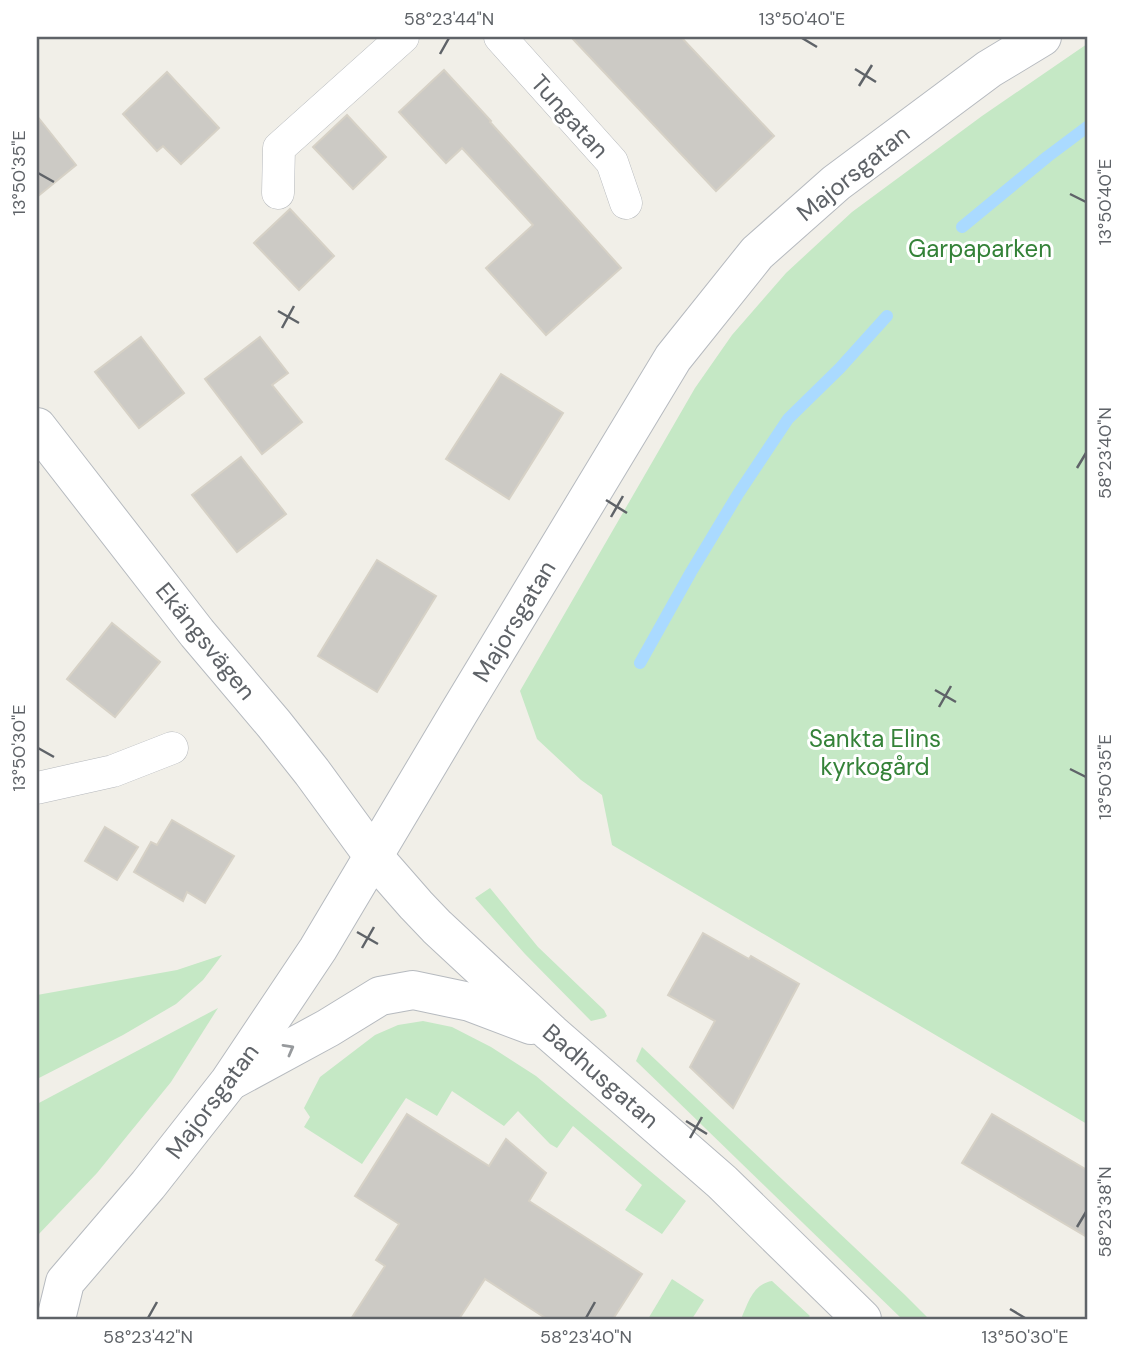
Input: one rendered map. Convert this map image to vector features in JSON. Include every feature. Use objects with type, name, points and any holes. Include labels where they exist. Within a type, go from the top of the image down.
[{"type":"main road","name":"Majorsgatan","points":[[56,1319],[51,1287],[148,1185],[229,1082],[318,949],[673,358],[757,253],[836,183],[989,69],[1042,37]]},
{"type":"main road","name":"Ekängsvägen","points":[[37,427],[197,633],[312,772],[374,857]]},
{"type":"main road","name":"Badhusgatan","points":[[374,857],[437,928],[551,1033],[722,1182],[862,1319]]},
{"type":"main road","points":[[229,1082],[380,996],[413,990],[470,1002],[551,1033]]},
{"type":"street","points":[[278,193],[279,148],[403,37]]},
{"type":"street","name":"Tungatan","points":[[500,37],[612,162],[626,203]]},
{"type":"street","points":[[37,788],[113,771],[172,748]]},
{"type":"green space","name":"Sankta Elins kyrkogård","points":[[1087,44],[1087,1124],[612,845],[602,795],[581,780],[537,739],[520,691],[695,388],[732,335],[786,273],[852,212],[982,116]]},
{"type":"green space","points":[[490,888],[538,947],[604,1010],[607,1016],[591,1021],[525,954],[475,898]]},
{"type":"green space","points":[[222,955],[203,980],[176,1004],[123,1035],[37,1079],[37,995],[177,970]]},
{"type":"green space","points":[[218,1008],[171,1082],[97,1173],[37,1236],[37,1104]]},
{"type":"green space","points":[[423,1021],[452,1027],[491,1047],[536,1076],[686,1201],[662,1234],[625,1210],[642,1185],[573,1126],[557,1148],[518,1111],[504,1126],[452,1091],[437,1116],[406,1098],[362,1164],[304,1127],[310,1117],[304,1108],[320,1077],[375,1035],[398,1025]]},
{"type":"green space","points":[[642,1047],[929,1319],[902,1319],[636,1061]]},
{"type":"green space","points":[[672,1279],[704,1300],[692,1319],[648,1319]]},
{"type":"green space","points":[[772,1281],[810,1316],[807,1319],[741,1319],[756,1290]]},
{"type":"building","points":[[571,37],[681,37],[774,136],[716,191]]},
{"type":"building","points":[[444,70],[621,268],[546,335],[486,268],[533,225],[462,148],[446,163],[399,112]]},
{"type":"building","points":[[167,72],[219,128],[181,164],[163,146],[157,151],[123,114]]},
{"type":"building","points":[[347,115],[386,157],[353,189],[313,147]]},
{"type":"building","points":[[37,116],[76,165],[37,197]]},
{"type":"building","points":[[290,209],[334,256],[299,290],[254,243]]},
{"type":"building","points":[[141,337],[184,393],[139,428],[95,372]]},
{"type":"building","points":[[260,337],[288,373],[272,385],[302,422],[262,454],[205,379]]},
{"type":"building","points":[[501,374],[563,413],[509,499],[446,459]]},
{"type":"building","points":[[241,457],[286,514],[237,552],[192,495]]},
{"type":"building","points":[[377,560],[436,596],[377,692],[318,656]]},
{"type":"building","points":[[112,623],[160,662],[115,717],[67,679]]},
{"type":"building","points":[[172,820],[234,856],[205,903],[187,892],[183,901],[134,872],[151,842],[157,845]]},
{"type":"building","points":[[105,827],[138,847],[117,880],[85,861]]},
{"type":"building","points":[[703,933],[749,959],[751,956],[799,984],[733,1108],[690,1067],[715,1021],[668,995]]},
{"type":"building","points":[[407,1114],[489,1166],[506,1139],[546,1173],[529,1201],[642,1274],[613,1319],[547,1319],[485,1279],[459,1319],[351,1319],[385,1266],[376,1260],[399,1224],[355,1196]]},
{"type":"building","points":[[992,1114],[1087,1170],[1087,1237],[962,1163]]},
{"type":"waterway","points":[[962,227],[1087,127]]},
{"type":"waterway","points":[[640,663],[738,494],[788,419],[840,368],[887,316]]},
{"type":"park label","name":"Garpaparken","points":[[980,248]]}]
